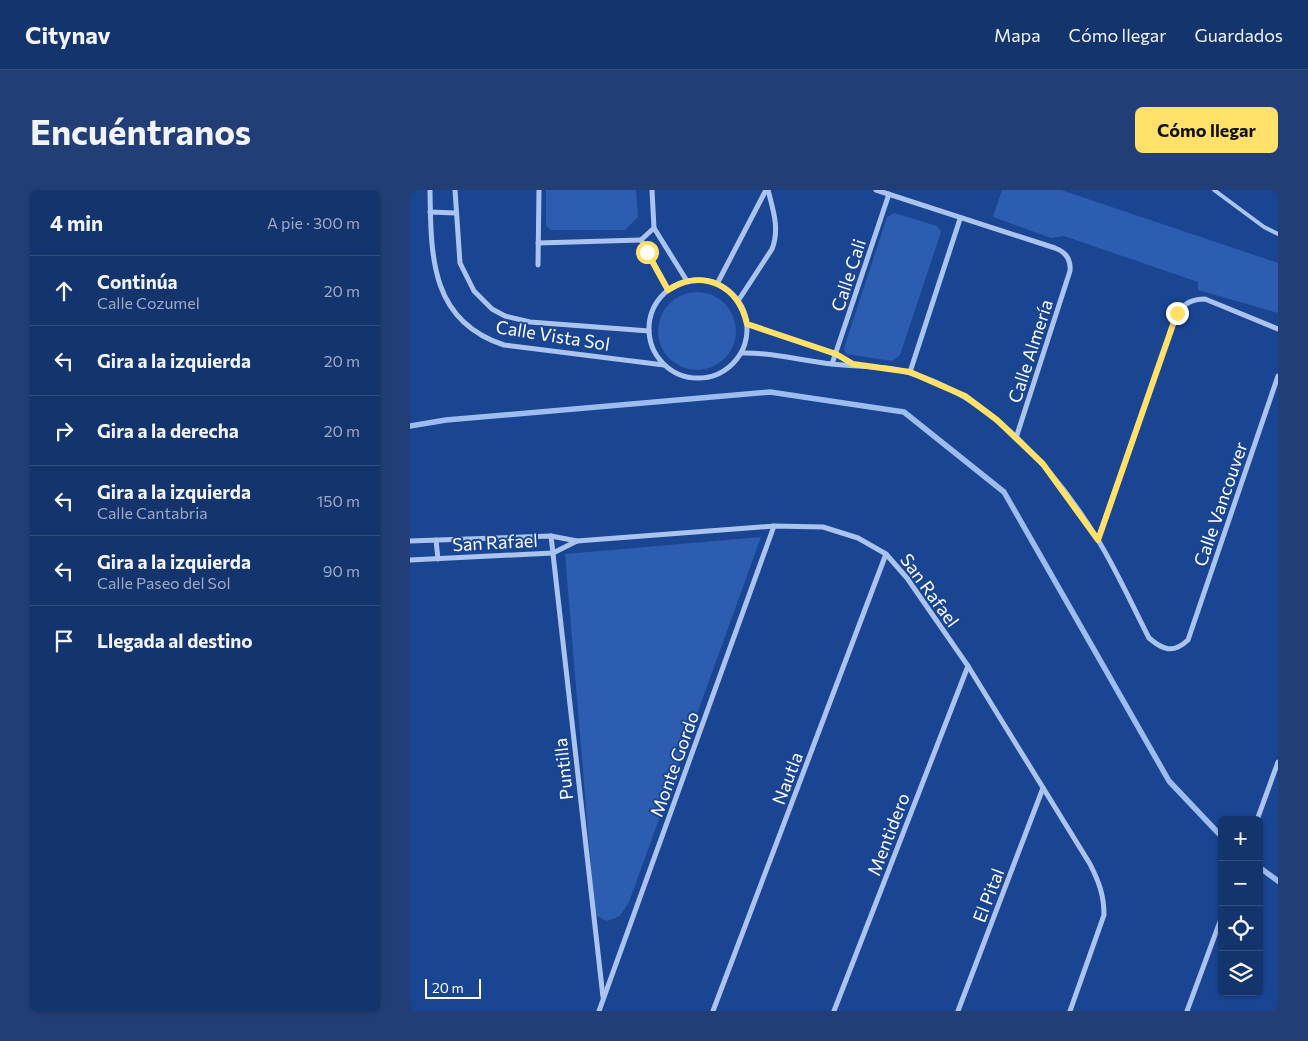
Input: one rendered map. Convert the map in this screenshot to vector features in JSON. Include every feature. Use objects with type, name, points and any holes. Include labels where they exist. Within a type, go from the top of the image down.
[{"type":"street","name":"Calle Vista Sol","points":[[430,190],[435,270],[440,288],[460,320],[478,334],[504,345],[664,365]]},
{"type":"street","name":"Calle Vista Sol","points":[[455,190],[455,212],[460,263],[474,291],[492,309],[505,316],[530,322],[649,331]]},
{"type":"street","points":[[538,190],[538,265]]},
{"type":"street","points":[[652,190],[654,228],[687,281]]},
{"type":"street","points":[[717,284],[767,190]]},
{"type":"street","points":[[738,300],[775,240],[777,229],[767,190]]},
{"type":"street","points":[[876,190],[960,219],[910,372]]},
{"type":"street","name":"Calle Cali","points":[[832,364],[889,194]]},
{"type":"street","points":[[430,212],[455,212]]},
{"type":"street","name":"Calle Almería","points":[[960,219],[1062,251],[1071,265],[1016,438]]},
{"type":"street","points":[[538,243],[641,240],[654,228]]},
{"type":"street","points":[[641,240],[668,290]]},
{"type":"street","points":[[707,280],[717,284],[738,300],[747,324],[747,334],[742,353],[736,362],[720,374],[701,379],[681,376],[664,365],[650,344],[649,331],[653,308],[668,290],[687,281],[707,280]]},
{"type":"street","points":[[1098,540],[1177,313],[1184,305],[1194,299],[1205,299],[1278,329]]},
{"type":"street","points":[[747,324],[836,354],[853,364]]},
{"type":"street","points":[[742,353],[767,353],[832,364],[853,364],[910,372],[965,396],[1016,438],[1043,464],[1098,540]]},
{"type":"street","name":"Calle Vancouver","points":[[1098,540],[1149,638],[1160,647],[1170,650],[1180,648],[1188,640],[1278,376]]},
{"type":"street","name":"San Rafael","points":[[410,541],[551,536],[578,541],[774,526],[823,527],[858,538],[886,554],[907,578],[968,666],[1044,788],[1101,885],[1104,915],[1070,1011]]},
{"type":"street","name":"Monte Gordo","points":[[599,1011],[774,526]]},
{"type":"street","name":"Puntilla","points":[[551,536],[603,999]]},
{"type":"street","points":[[436,540],[438,559]]},
{"type":"street","name":"San Rafael","points":[[410,560],[553,554],[578,541]]},
{"type":"street","name":"Nautla","points":[[713,1011],[886,554]]},
{"type":"street","name":"Mentidero","points":[[834,1011],[968,666]]},
{"type":"street","points":[[1258,816],[1278,762]]},
{"type":"street","name":"El Pital","points":[[958,1011],[1044,788]]},
{"type":"street","points":[[1187,1011],[1218,927]]},
{"type":"lane","points":[[1214,190],[1264,227],[1278,234]]},
{"type":"shaded area","points":[[546,190],[636,190],[638,217],[625,230],[551,230],[546,226]]},
{"type":"shaded area","points":[[1002,190],[1061,190],[1278,263],[1278,313],[1198,290],[1198,282],[1064,236],[1051,238],[993,217]]},
{"type":"shaded area","points":[[894,213],[937,226],[941,232],[900,355],[892,361],[846,354],[844,348],[887,217]]},
{"type":"shaded area","points":[[689,292],[705,292],[719,298],[730,309],[736,323],[736,339],[730,353],[719,364],[705,370],[689,370],[675,364],[664,353],[658,339],[658,323],[664,309],[675,298]]},
{"type":"shaded area","points":[[761,537],[629,902],[620,916],[607,921],[595,915],[565,554]]},
{"type":"waterway","points":[[410,426],[446,420],[770,392],[904,412],[1004,492],[1169,781],[1218,833]]},
{"type":"waterway","points":[[1263,870],[1278,881]]},
{"type":"route","points":[[647,252],[668,290],[677,284],[687,281],[707,280],[725,288],[738,300],[747,324],[836,354],[853,364],[910,372],[944,385],[965,396],[997,420],[1043,464],[1098,540],[1177,313]]}]
